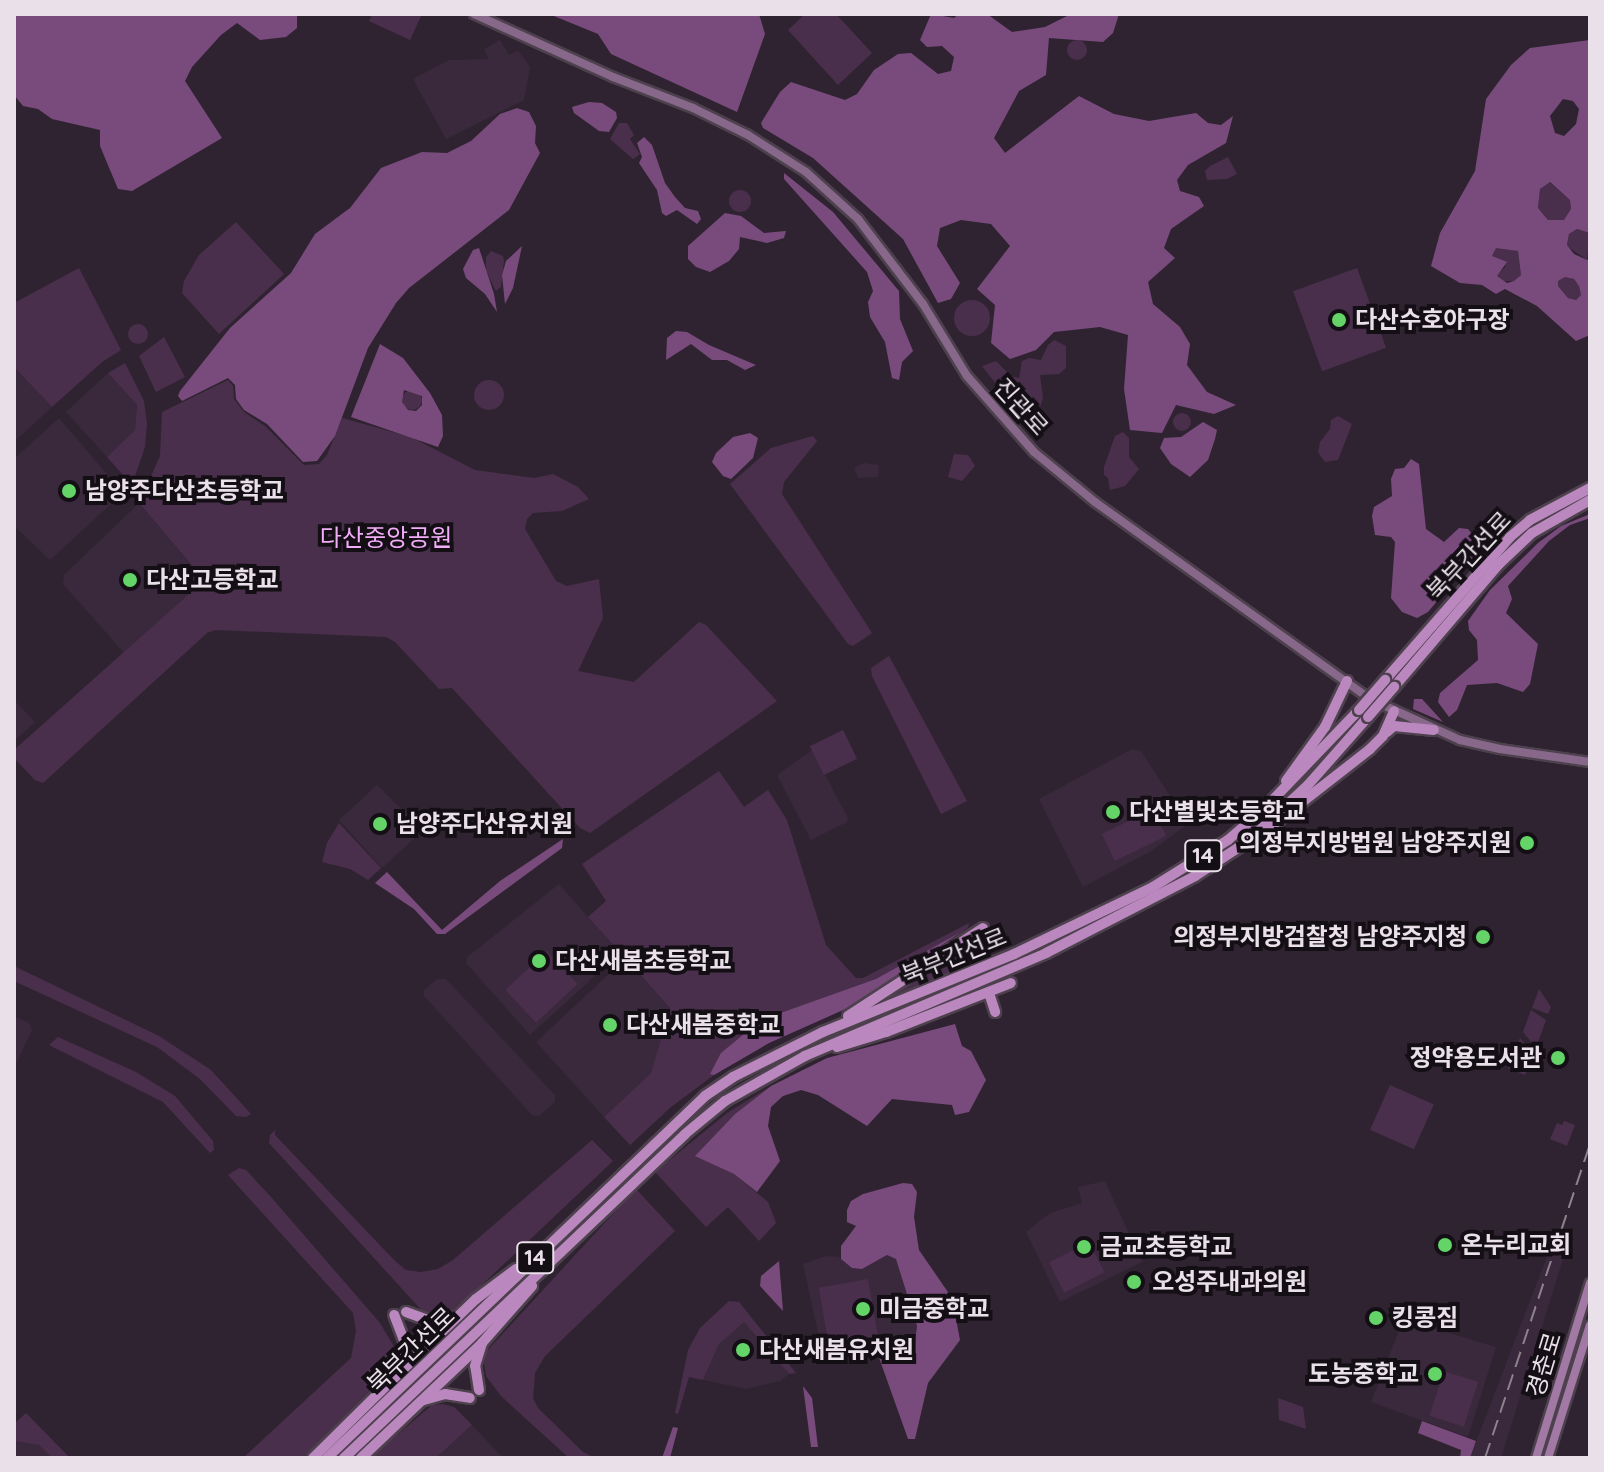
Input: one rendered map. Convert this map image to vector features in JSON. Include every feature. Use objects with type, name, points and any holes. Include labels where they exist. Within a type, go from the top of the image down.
[{"type":"highway","name":"북부간선로","points":[[327,1458],[419,1370],[455,1344],[559,1253],[725,1101],[805,1056],[1019,965],[1195,876],[1247,842],[1308,785],[1368,717],[1389,683],[1510,537],[1530,520],[1590,488]]},
{"type":"highway","name":"북부간선로","points":[[344,1458],[428,1379],[455,1344],[553,1242],[705,1096],[733,1077],[823,1032],[1014,954],[1153,887],[1228,840],[1264,809],[1389,683],[1499,564],[1532,533],[1572,508],[1590,503]]},
{"type":"highway","points":[[1264,809],[1325,727],[1347,681]]},
{"type":"highway","points":[[1383,736],[1394,711]]},
{"type":"highway","points":[[1247,842],[1293,812],[1394,726],[1434,730]]},
{"type":"highway","points":[[823,1032],[983,928]]},
{"type":"highway","points":[[805,1056],[886,1032],[1011,983]]},
{"type":"highway","points":[[989,993],[995,1012]]},
{"type":"highway","points":[[313,1458],[459,1315],[553,1242]]},
{"type":"highway","points":[[361,1458],[482,1343],[559,1253]]},
{"type":"highway","points":[[406,1312],[434,1322],[459,1315]]},
{"type":"highway","points":[[390,1382],[406,1355],[394,1315]]},
{"type":"highway","points":[[479,1390],[475,1366],[482,1343]]},
{"type":"highway","points":[[422,1401],[445,1394],[470,1398]]},
{"type":"main road","name":"진관로","points":[[474,14],[613,77],[693,108],[748,135],[806,172],[858,219],[923,304],[967,376],[1034,452],[1095,502],[1347,681],[1394,711],[1434,730],[1500,749],[1590,762]]},
{"type":"main road","name":"경춘로","points":[[1536,1458],[1590,1283]]},
{"type":"main road","name":"경춘로","points":[[1548,1458],[1590,1325]]},
{"type":"shaded area","points":[[14,14],[297,14],[297,28],[286,37],[260,40],[237,23],[221,35],[192,67],[185,81],[222,138],[132,191],[118,189],[100,146],[100,130],[52,119],[38,109],[23,106],[14,95]]},
{"type":"shaded area","points":[[549,14],[759,14],[765,34],[737,112],[611,54],[598,34]]},
{"type":"shaded area","points":[[931,14],[954,18],[959,14],[987,14],[1012,32],[1045,27],[1071,14],[1119,14],[1113,33],[1103,42],[1049,38],[1046,75],[1019,91],[994,138],[1005,153],[1079,96],[1114,114],[1149,121],[1196,113],[1208,123],[1221,125],[1233,116],[1226,143],[1188,165],[1177,180],[1180,191],[1199,197],[1204,206],[1171,229],[1164,248],[1175,258],[1148,282],[1153,304],[1180,327],[1190,344],[1187,365],[1207,392],[1236,405],[1214,414],[1176,405],[1162,433],[1130,430],[1124,389],[1128,335],[1100,327],[1054,332],[1036,350],[1010,359],[991,343],[995,305],[977,289],[1010,246],[991,224],[961,220],[940,228],[937,246],[960,283],[951,299],[938,303],[903,239],[813,158],[763,128],[761,123],[780,92],[791,82],[845,100],[857,94],[874,70],[898,54],[911,53],[938,74],[951,71],[954,57],[942,46],[927,47],[920,40]]},
{"type":"shaded area","points":[[500,40],[509,55],[518,50],[530,67],[524,100],[446,139],[413,79],[449,60],[489,59],[484,49]]},
{"type":"shaded area","points":[[1590,40],[1590,233],[1577,229],[1569,234],[1567,245],[1574,254],[1587,260],[1590,258],[1590,335],[1576,341],[1537,306],[1505,289],[1496,294],[1482,285],[1460,283],[1431,266],[1440,233],[1475,171],[1486,99],[1511,65],[1530,48]],"holes":[[[1563,99],[1573,101],[1579,109],[1576,124],[1564,136],[1555,133],[1550,116]],[[1550,182],[1570,200],[1571,209],[1564,220],[1548,220],[1538,208],[1540,189]],[[1496,248],[1518,251],[1521,275],[1507,283],[1497,276],[1507,262],[1492,256]],[[1565,277],[1574,279],[1581,295],[1576,300],[1568,298],[1558,286],[1558,281]]]},
{"type":"shaded area","points":[[589,102],[602,103],[616,112],[617,118],[609,132],[599,131],[574,113],[572,107]]},
{"type":"shaded area","points":[[517,108],[529,112],[536,126],[535,143],[540,153],[509,210],[409,288],[396,303],[368,348],[335,436],[317,461],[303,462],[267,424],[244,410],[236,399],[235,385],[228,378],[182,401],[178,396],[180,391],[230,328],[291,273],[315,234],[350,208],[381,168],[422,152],[447,153],[471,141],[500,114]]},
{"type":"shaded area","points":[[644,137],[652,145],[665,183],[675,197],[685,208],[698,211],[701,219],[697,224],[677,210],[666,216],[662,213],[657,190],[639,163],[642,157],[637,143]]},
{"type":"shaded area","points":[[784,173],[833,212],[899,291],[900,319],[913,351],[902,362],[899,380],[892,378],[885,342],[870,317],[868,302],[873,291],[867,272],[784,179]]},
{"type":"shaded area","points":[[725,213],[741,216],[764,233],[786,231],[784,238],[767,243],[740,237],[739,249],[729,261],[710,272],[696,267],[688,259],[688,246]]},
{"type":"shaded area","points":[[522,246],[513,288],[505,304],[502,275],[506,261]]},
{"type":"shaded area","points":[[479,248],[497,312],[485,294],[466,278],[463,269],[473,250]]},
{"type":"shaded area","points":[[676,331],[687,332],[756,365],[745,370],[727,360],[712,360],[691,344],[666,360],[667,338]]},
{"type":"shaded area","points":[[380,344],[403,358],[430,393],[442,415],[443,436],[438,447],[351,417]],"holes":[[[404,390],[422,396],[422,405],[416,411],[408,410],[402,402]]]},
{"type":"shaded area","points":[[14,367],[52,407],[14,442]]},
{"type":"shaded area","points":[[108,373],[137,405],[135,431],[107,457],[66,412]]},
{"type":"shaded area","name":"남양주다산초등학교","points":[[59,418],[123,493],[50,560],[14,526],[14,459]]},
{"type":"shaded area","points":[[1203,422],[1217,430],[1215,439],[1208,460],[1190,477],[1171,464],[1160,448],[1164,438],[1181,437]]},
{"type":"shaded area","points":[[750,433],[758,438],[753,458],[731,479],[723,476],[712,462],[716,453],[733,437]]},
{"type":"shaded area","points":[[1411,459],[1419,464],[1426,529],[1444,542],[1459,528],[1468,529],[1476,539],[1476,554],[1428,612],[1417,618],[1402,612],[1391,598],[1395,542],[1391,537],[1375,535],[1372,516],[1374,507],[1392,496],[1391,479],[1395,469],[1404,468]]},
{"type":"shaded area","points":[[864,463],[879,465],[878,477],[858,478],[854,468]]},
{"type":"shaded area","name":"다산고등학교","points":[[139,503],[196,570],[198,586],[125,654],[63,584],[64,575]]},
{"type":"shaded area","points":[[1590,514],[1590,518],[1570,525],[1549,541],[1508,586],[1512,599],[1506,613],[1538,644],[1530,684],[1523,692],[1497,683],[1467,685],[1457,710],[1449,717],[1438,702],[1440,693],[1478,660],[1477,640],[1469,630],[1468,621],[1490,590],[1538,543],[1561,526]]},
{"type":"shaded area","points":[[1414,699],[1422,699],[1443,722],[1413,709]]},
{"type":"shaded area","points":[[14,700],[35,722],[14,741]]},
{"type":"shaded area","name":"다산별빛초등학교","points":[[1132,749],[1141,751],[1188,824],[1151,851],[1083,887],[1039,799]]},
{"type":"shaded area","points":[[812,750],[848,818],[847,822],[811,840],[777,775]]},
{"type":"shaded area","name":"남양주다산유치원","points":[[377,785],[421,828],[421,832],[382,868],[339,820]]},
{"type":"shaded area","points":[[563,839],[562,848],[445,934],[437,934],[414,909],[375,883],[387,872],[442,930],[500,881]]},
{"type":"shaded area","name":"다산새봄초등학교","points":[[559,884],[620,953],[530,1035],[467,964],[467,957]]},
{"type":"shaded area","points":[[961,932],[852,1006],[769,1043],[714,1075],[710,1074],[721,1053],[761,1020],[876,979]]},
{"type":"shaded area","name":"다산새봄중학교","points":[[625,959],[670,1008],[651,1073],[604,1117],[536,1042]]},
{"type":"shaded area","points":[[437,979],[446,979],[555,1095],[555,1102],[539,1116],[532,1115],[424,996],[423,991]]},
{"type":"shaded area","points":[[14,1016],[29,1023],[32,1030],[14,1068]]},
{"type":"shaded area","points":[[955,1024],[962,1046],[971,1051],[986,1080],[969,1112],[955,1115],[952,1105],[892,1099],[867,1126],[818,1095],[801,1090],[783,1096],[771,1107],[768,1126],[780,1161],[757,1192],[734,1174],[695,1156],[735,1114],[771,1086],[827,1058]]},
{"type":"shaded area","name":"금교초등학교","points":[[1105,1181],[1142,1262],[1060,1302],[1026,1232],[1050,1213],[1082,1203],[1078,1187]]},
{"type":"shaded area","points":[[903,1183],[912,1184],[917,1192],[914,1217],[919,1250],[952,1298],[960,1340],[928,1383],[915,1439],[908,1439],[877,1352],[915,1342],[917,1326],[896,1259],[887,1255],[862,1269],[852,1268],[841,1259],[841,1246],[856,1226],[847,1222],[851,1201],[863,1194]]},
{"type":"shaded area","points":[[1549,1251],[1564,1256],[1501,1458],[1470,1458]]},
{"type":"shaded area","name":"미금중학교","points":[[887,1255],[896,1258],[908,1291],[917,1326],[915,1343],[825,1364],[803,1264],[826,1256],[839,1257],[852,1268],[862,1269]]},
{"type":"shaded area","points":[[779,1261],[783,1311],[760,1286],[761,1276]]},
{"type":"shaded area","name":"다산새봄유치원","points":[[744,1321],[789,1374],[780,1381],[746,1389],[703,1380],[719,1344]]},
{"type":"shaded area","name":"도농중학교","points":[[1412,1322],[1496,1347],[1468,1437],[1371,1402],[1402,1323]]},
{"type":"shaded area","points":[[803,1386],[812,1398],[818,1447],[811,1447]]},
{"type":"shaded area","points":[[1422,1421],[1476,1441],[1470,1458],[1460,1458],[1461,1450],[1418,1433]]},
{"type":"shaded area","points":[[472,1425],[503,1458],[436,1458]]},
{"type":"shaded area","points":[[673,1427],[678,1428],[670,1458],[662,1458]]},
{"type":"shaded area","points":[[14,1441],[39,1445],[52,1458],[14,1458]]},
{"type":"green space","points":[[372,14],[422,14],[410,40],[369,21]]},
{"type":"green space","points":[[805,14],[836,14],[872,53],[838,85],[788,30]]},
{"type":"green space","points":[[1077,40],[1084,43],[1087,50],[1084,57],[1077,60],[1070,57],[1067,50],[1070,43]]},
{"type":"green space","points":[[619,123],[627,123],[634,135],[630,139],[640,154],[633,159],[610,139]]},
{"type":"green space","points":[[1228,157],[1237,174],[1227,179],[1207,180],[1205,171]]},
{"type":"green space","points":[[1549,182],[1570,200],[1571,209],[1565,220],[1548,220],[1538,208],[1540,189]]},
{"type":"green space","points":[[740,190],[748,193],[751,201],[748,209],[740,212],[732,209],[729,201],[732,193]]},
{"type":"green space","points":[[236,222],[284,274],[219,334],[182,293],[184,281],[199,255]]},
{"type":"green space","points":[[1577,229],[1590,233],[1587,260],[1567,246],[1569,234]]},
{"type":"green space","points":[[1496,247],[1518,251],[1521,275],[1514,281],[1500,281],[1496,276],[1506,266],[1492,256]]},
{"type":"green space","points":[[491,251],[503,256],[504,261],[501,287],[496,291],[486,271],[486,257]]},
{"type":"green space","points":[[79,268],[121,350],[102,362],[52,407],[14,367],[14,303]]},
{"type":"green space","name":"다산수호야구장","points":[[1357,268],[1386,348],[1322,371],[1293,291]]},
{"type":"green space","points":[[1565,277],[1574,279],[1579,286],[1581,295],[1576,300],[1568,298],[1558,286],[1558,281]]},
{"type":"green space","points":[[972,300],[985,305],[990,318],[985,331],[972,336],[959,331],[954,318],[959,305]]},
{"type":"green space","points":[[138,324],[145,327],[148,334],[145,341],[138,344],[131,341],[128,334],[131,327]]},
{"type":"green space","points":[[164,337],[185,377],[156,392],[139,356]]},
{"type":"green space","points":[[1054,340],[1066,346],[1066,368],[1059,374],[1040,375],[1043,398],[1039,411],[1035,418],[1023,418],[982,366],[996,361],[1011,376],[1019,378],[1022,361],[1029,358],[1041,360]]},
{"type":"green space","points":[[125,363],[144,401],[147,424],[145,447],[132,485],[107,457],[135,430],[137,405],[108,373]]},
{"type":"green space","name":"다산중앙공원","points":[[228,380],[233,386],[234,399],[244,412],[265,426],[304,465],[319,464],[327,455],[342,418],[411,437],[475,470],[534,478],[553,474],[578,487],[589,499],[562,511],[533,513],[527,519],[525,529],[556,581],[567,586],[599,579],[603,618],[578,671],[634,682],[699,622],[706,625],[777,701],[590,833],[580,828],[452,688],[439,689],[395,642],[386,637],[215,630],[207,633],[43,783],[35,780],[14,758],[14,750],[198,586],[196,570],[139,503],[160,456],[162,412]]},
{"type":"green space","points":[[489,380],[500,384],[504,395],[500,406],[489,410],[478,406],[474,395],[478,384]]},
{"type":"green space","points":[[408,390],[416,390],[422,400],[416,410],[408,410],[402,404],[402,396]]},
{"type":"green space","points":[[1178,413],[1186,413],[1191,422],[1189,429],[1178,431],[1173,426],[1173,418]]},
{"type":"green space","points":[[1338,416],[1352,424],[1338,460],[1325,462],[1318,452],[1320,442],[1330,429],[1331,420]]},
{"type":"green space","points":[[1123,432],[1129,438],[1129,457],[1139,469],[1125,486],[1110,490],[1104,467],[1115,436]]},
{"type":"green space","points":[[813,436],[817,441],[784,482],[782,494],[872,633],[853,646],[848,644],[730,484],[771,448]]},
{"type":"green space","points":[[954,454],[968,455],[975,466],[962,481],[948,477]]},
{"type":"green space","points":[[889,656],[967,801],[941,814],[872,676],[871,668]]},
{"type":"green space","points":[[843,730],[857,759],[824,775],[810,746]]},
{"type":"green space","points":[[719,771],[744,807],[768,790],[787,820],[826,945],[856,978],[863,978],[969,923],[968,928],[852,1006],[769,1043],[714,1075],[671,1107],[630,1145],[604,1117],[651,1073],[670,1008],[588,917],[606,901],[582,864]]},
{"type":"green space","points":[[1153,809],[1166,836],[1115,861],[1102,834]]},
{"type":"green space","points":[[339,823],[381,868],[368,880],[350,869],[322,862],[327,843]]},
{"type":"green space","points":[[971,940],[980,959],[866,1010]]},
{"type":"green space","points":[[547,951],[578,984],[536,1023],[505,990]]},
{"type":"green space","points":[[14,966],[159,1036],[211,1070],[251,1114],[236,1116],[200,1079],[157,1047],[14,981]]},
{"type":"green space","points":[[1539,989],[1551,1007],[1548,1014],[1532,1008]]},
{"type":"green space","points":[[1531,1010],[1546,1020],[1536,1048],[1523,1032]]},
{"type":"green space","points":[[58,1037],[136,1072],[175,1096],[213,1141],[214,1150],[210,1153],[163,1102],[49,1045]]},
{"type":"green space","points":[[1520,1038],[1534,1055],[1525,1075],[1508,1068],[1510,1063],[1516,1065],[1524,1046],[1518,1043]]},
{"type":"green space","points":[[1390,1085],[1434,1105],[1414,1149],[1370,1130]]},
{"type":"green space","points":[[771,1086],[735,1114],[696,1155],[734,1174],[768,1202],[776,1223],[759,1241],[728,1207],[706,1227],[655,1172],[727,1113]]},
{"type":"green space","points":[[1564,1121],[1575,1125],[1567,1146],[1550,1139],[1557,1123],[1562,1125]]},
{"type":"green space","points":[[275,1130],[275,1135],[395,1261],[406,1270],[421,1272],[438,1269],[453,1260],[592,1140],[613,1161],[470,1296],[448,1314],[436,1319],[426,1315],[269,1143],[270,1135]]},
{"type":"green space","points":[[239,1168],[246,1170],[271,1197],[380,1323],[396,1350],[395,1365],[303,1458],[243,1458],[351,1358],[356,1331],[353,1313],[228,1175]]},
{"type":"green space","points":[[636,1189],[675,1231],[545,1356],[535,1373],[533,1398],[538,1408],[583,1452],[595,1458],[569,1458],[501,1396],[486,1376],[483,1355]]},
{"type":"green space","points":[[1089,1242],[1104,1272],[1064,1293],[1049,1262]]},
{"type":"green space","points":[[868,1279],[880,1345],[830,1354],[819,1288]]},
{"type":"green space","points":[[729,1301],[739,1302],[796,1373],[789,1374],[744,1322],[719,1344],[703,1380],[689,1377],[678,1414],[675,1413],[688,1350],[700,1328]]},
{"type":"green space","points":[[1444,1371],[1478,1382],[1464,1427],[1429,1416]]},
{"type":"green space","points":[[1278,1398],[1303,1407],[1306,1429],[1279,1420]]},
{"type":"green space","points":[[432,1405],[454,1407],[472,1425],[436,1458],[370,1458]]},
{"type":"green space","points":[[26,1413],[70,1458],[52,1458],[39,1445],[14,1441],[14,1424]]},
{"type":"railway","points":[[1485,1458],[1590,1144]]},
{"type":"place","name":"다산수호야구장","points":[[1339,320]]},
{"type":"place","name":"남양주다산초등학교","points":[[69,491]]},
{"type":"place","name":"다산고등학교","points":[[130,580]]},
{"type":"place","name":"다산별빛초등학교","points":[[1113,812]]},
{"type":"place","name":"남양주다산유치원","points":[[380,824]]},
{"type":"place","name":"의정부지방법원 남양주지원","points":[[1527,843]]},
{"type":"place","name":"의정부지방검찰청 남양주지청","points":[[1483,937]]},
{"type":"place","name":"다산새봄초등학교","points":[[539,961]]},
{"type":"place","name":"다산새봄중학교","points":[[610,1025]]},
{"type":"place","name":"정약용도서관","points":[[1558,1058]]},
{"type":"place","name":"온누리교회","points":[[1445,1245]]},
{"type":"place","name":"금교초등학교","points":[[1084,1247]]},
{"type":"place","name":"오성주내과의원","points":[[1134,1282]]},
{"type":"place","name":"미금중학교","points":[[863,1309]]},
{"type":"place","name":"킹콩짐","points":[[1376,1318]]},
{"type":"place","name":"다산새봄유치원","points":[[743,1350]]},
{"type":"place","name":"도농중학교","points":[[1435,1374]]}]
